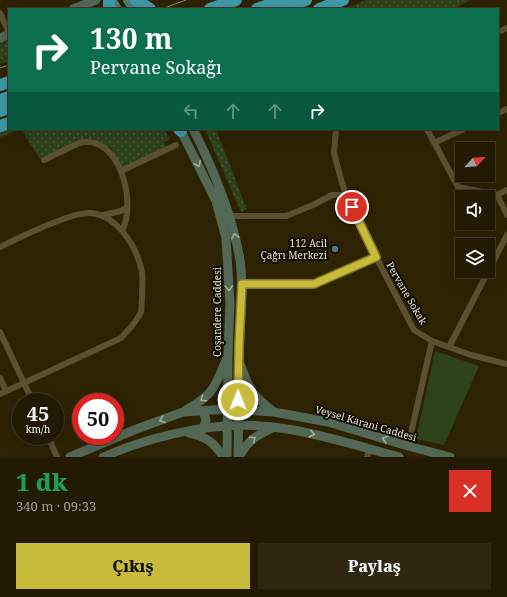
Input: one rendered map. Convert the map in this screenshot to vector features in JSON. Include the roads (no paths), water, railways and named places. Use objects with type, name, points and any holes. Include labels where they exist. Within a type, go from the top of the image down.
[{"type":"highway","points":[[213,8],[236,0]]},
{"type":"highway","points":[[260,8],[282,0]]},
{"type":"highway","points":[[285,8],[306,0]]},
{"type":"highway","points":[[322,8],[343,0]]},
{"type":"highway","points":[[135,3],[148,8]]},
{"type":"main road","points":[[76,8],[96,0]]},
{"type":"main road","points":[[110,0],[116,8]]},
{"type":"main road","name":"Coşandere Caddesi","points":[[183,130],[216,201],[226,238],[230,303],[227,457]]},
{"type":"main road","name":"Coşandere Caddesi","points":[[184,130],[222,193],[230,216],[240,260],[242,284],[239,359],[238,457]]},
{"type":"main road","points":[[183,412],[210,394],[218,380],[228,354]]},
{"type":"main road","points":[[239,359],[246,381],[254,395],[274,412]]},
{"type":"main road","name":"Veysel Karani Caddesi","points":[[70,457],[134,430],[183,412],[228,409],[274,412],[328,422],[450,457]]},
{"type":"main road","points":[[203,411],[206,420],[203,429]]},
{"type":"main road","points":[[261,426],[256,419],[262,411]]},
{"type":"main road","points":[[103,457],[132,445],[184,432],[228,426],[261,426],[286,428],[312,434],[368,453],[399,457]]},
{"type":"main road","points":[[238,457],[251,439],[274,427]]},
{"type":"main road","points":[[184,432],[204,437],[211,441],[218,448],[223,457]]},
{"type":"street","points":[[0,13],[8,31]]},
{"type":"street","name":"Pervane Sokak","points":[[336,130],[334,153],[346,195],[414,330],[432,341],[471,355],[507,364]]},
{"type":"street","points":[[428,130],[458,187],[497,195],[507,190]]},
{"type":"street","points":[[434,143],[462,130]]},
{"type":"street","points":[[44,160],[79,143],[85,142],[96,143],[111,154],[121,171],[125,183],[128,207],[126,224],[122,231]]},
{"type":"street","points":[[121,171],[176,145]]},
{"type":"street","points":[[230,216],[286,216],[313,205],[332,195],[346,195]]},
{"type":"street","points":[[497,195],[507,215]]},
{"type":"street","points":[[103,216],[121,211],[128,207]]},
{"type":"street","points":[[0,247],[52,224],[80,214],[89,213],[103,216],[116,224],[132,245],[142,272],[141,311],[133,324],[121,338],[0,394]]},
{"type":"street","points":[[449,347],[507,235]]},
{"type":"street","points":[[242,284],[314,284],[376,257]]},
{"type":"street","points":[[0,332],[29,393]]},
{"type":"street","points":[[408,446],[432,341]]},
{"type":"street","points":[[0,378],[6,391]]},
{"type":"street","points":[[52,445],[57,457]]},
{"type":"tram line","points":[[165,8],[186,0]]},
{"type":"tram line","points":[[0,68],[8,65]]},
{"type":"place","name":"112 Acil Çağrı Merkezi","points":[[335,249]]}]
